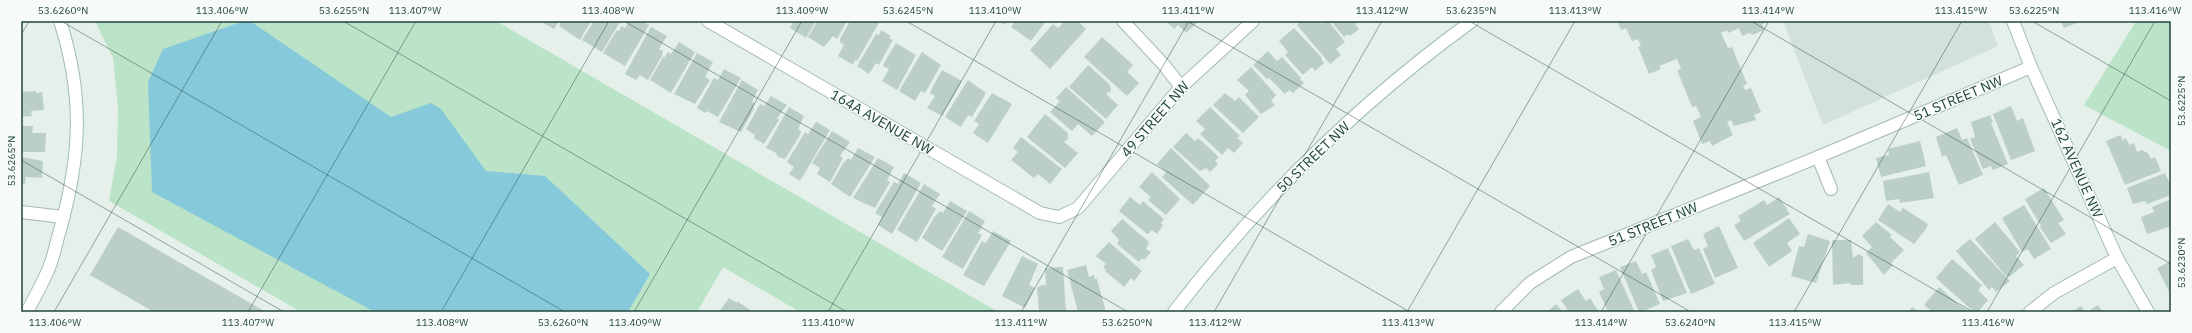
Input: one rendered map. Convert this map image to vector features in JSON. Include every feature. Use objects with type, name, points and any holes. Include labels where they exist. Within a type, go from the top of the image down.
[{"type":"street","points":[[27,312],[49,268],[64,217],[74,168],[78,122],[74,76],[60,21]]},
{"type":"street","name":"164A AVENUE NW","points":[[708,21],[1040,213],[1059,217]]},
{"type":"street","points":[[1123,21],[1164,65],[1181,87]]},
{"type":"street","name":"49 STREET NW","points":[[1059,217],[1078,208],[1181,87],[1253,21]]},
{"type":"street","name":"50 STREET NW","points":[[1174,312],[1234,237],[1307,161],[1407,70],[1472,21]]},
{"type":"street","name":"162 AVENUE NW","points":[[2013,21],[2031,67],[2117,258],[2148,312]]},
{"type":"street","name":"51 STREET NW","points":[[1501,312],[1530,283],[1571,257],[1818,157],[2031,67]]},
{"type":"street","points":[[1818,157],[1831,189]]},
{"type":"street","points":[[21,212],[64,217]]},
{"type":"street","points":[[2030,312],[2054,293],[2117,258]]},
{"type":"shaded area","points":[[1783,21],[1989,21],[1998,46],[1823,125]]},
{"type":"green space","points":[[95,21],[496,21],[998,312],[800,312],[723,267],[697,312],[301,312],[109,201],[117,156],[118,106],[113,58]]},
{"type":"green space","points":[[2136,21],[2171,21],[2171,151],[2084,105]]},
{"type":"water","points":[[244,21],[250,21],[391,117],[431,103],[441,109],[486,171],[545,176],[650,274],[628,312],[375,312],[152,192],[148,82],[163,49]]},
{"type":"building","points":[[540,21],[559,21],[554,29]]},
{"type":"building","points":[[562,21],[591,21],[580,40],[559,26]]},
{"type":"building","points":[[594,21],[620,22],[602,52],[582,40]]},
{"type":"building","points":[[629,21],[641,21],[649,25],[625,66],[603,53],[617,30],[619,31],[621,26],[625,28]]},
{"type":"building","points":[[794,21],[816,21],[806,38],[790,28]]},
{"type":"building","points":[[820,21],[847,21],[837,39],[833,36],[824,47],[808,37],[817,22],[819,23]]},
{"type":"building","points":[[850,21],[880,21],[857,61],[855,60],[853,65],[838,56],[844,45],[840,42],[840,39]]},
{"type":"building","points":[[999,21],[1007,21],[1005,25]]},
{"type":"building","points":[[1015,21],[1046,21],[1031,41],[1011,27]]},
{"type":"building","points":[[1065,21],[1078,21],[1086,29],[1050,69],[1030,50],[1053,24],[1058,28]]},
{"type":"building","points":[[1166,21],[1199,21],[1186,33],[1178,25],[1174,29]]},
{"type":"building","points":[[1301,21],[1320,21],[1322,24],[1327,21],[1330,23],[1345,42],[1336,49],[1341,55],[1330,64],[1297,25]]},
{"type":"building","points":[[1331,21],[1360,21],[1355,24],[1359,29],[1350,36],[1348,34],[1344,37]]},
{"type":"building","points":[[1618,21],[1770,21],[1762,24],[1764,30],[1753,35],[1749,33],[1742,36],[1739,28],[1728,33],[1727,30],[1721,33],[1728,48],[1732,47],[1747,84],[1743,86],[1745,90],[1751,88],[1761,112],[1754,115],[1756,120],[1734,126],[1731,120],[1727,122],[1733,135],[1712,146],[1710,141],[1702,144],[1693,121],[1701,117],[1696,106],[1692,107],[1677,70],[1681,69],[1677,59],[1659,66],[1661,69],[1649,74],[1638,47],[1641,46],[1638,39],[1632,41],[1626,28],[1621,30]]},
{"type":"building","points":[[2061,21],[2082,21],[2064,28]]},
{"type":"building","points":[[651,27],[667,36],[659,49],[663,51],[662,56],[648,80],[640,75],[636,80],[625,74]]},
{"type":"building","points":[[1294,28],[1322,58],[1321,59],[1324,63],[1315,71],[1312,67],[1303,75],[1285,55],[1288,52],[1279,41]]},
{"type":"building","points":[[881,30],[891,36],[889,38],[893,40],[879,65],[876,63],[869,74],[857,66],[876,34],[879,35]]},
{"type":"building","points":[[1102,37],[1133,65],[1127,72],[1139,83],[1127,96],[1084,57]]},
{"type":"building","points":[[679,42],[695,52],[671,93],[650,80],[663,57],[665,57],[668,52],[671,54]]},
{"type":"building","points":[[896,43],[916,55],[897,90],[882,81],[889,69],[883,66],[884,63]]},
{"type":"building","points":[[1268,51],[1277,61],[1282,57],[1304,83],[1293,93],[1289,90],[1285,94],[1253,65]]},
{"type":"building","points":[[922,52],[941,65],[925,93],[921,91],[915,101],[899,91]]},
{"type":"building","points":[[697,53],[713,62],[705,77],[710,80],[695,104],[674,94]]},
{"type":"building","points":[[1088,65],[1110,85],[1111,91],[1106,94],[1118,105],[1106,119],[1069,87]]},
{"type":"building","points":[[1251,67],[1276,95],[1271,101],[1275,105],[1261,114],[1245,95],[1249,91],[1237,80]]},
{"type":"building","points":[[724,69],[741,78],[718,117],[707,111],[705,113],[697,108],[714,78],[718,80]]},
{"type":"building","points":[[942,70],[962,81],[942,116],[927,108],[935,96],[930,93]]},
{"type":"building","points":[[742,80],[758,90],[752,102],[755,104],[754,109],[741,132],[719,122]]},
{"type":"building","points":[[968,80],[986,93],[972,117],[968,115],[961,127],[945,117]]},
{"type":"building","points":[[1066,87],[1105,122],[1092,136],[1078,124],[1072,131],[1050,112],[1060,101],[1056,98]]},
{"type":"building","points":[[36,91],[36,93],[42,92],[44,110],[31,111],[32,116],[21,117],[21,92]]},
{"type":"building","points":[[992,93],[1012,104],[988,143],[973,133],[979,124],[974,121]]},
{"type":"building","points":[[1225,93],[1235,101],[1239,97],[1259,117],[1243,133],[1213,105]]},
{"type":"building","points":[[771,96],[787,105],[777,118],[779,120],[764,144],[754,138],[755,135],[746,129],[760,104],[764,106]]},
{"type":"building","points":[[2011,106],[2017,121],[2023,118],[2035,151],[2011,160],[1993,114]]},
{"type":"building","points":[[789,107],[804,116],[798,129],[801,131],[800,135],[785,159],[778,157],[776,153],[766,148]]},
{"type":"building","points":[[1210,107],[1240,136],[1237,138],[1243,143],[1234,153],[1228,148],[1222,155],[1200,134],[1205,129],[1196,121]]},
{"type":"building","points":[[1045,114],[1068,133],[1068,139],[1064,142],[1078,153],[1065,168],[1027,137]]},
{"type":"building","points":[[1990,115],[1993,122],[1991,123],[2008,164],[1993,170],[1991,166],[1983,169],[1970,139],[1975,137],[1971,122]]},
{"type":"building","points":[[816,122],[830,130],[800,181],[789,174],[794,167],[787,162],[805,132],[808,134]]},
{"type":"building","points":[[21,126],[33,126],[32,133],[46,133],[45,152],[21,152]]},
{"type":"building","points":[[1957,128],[1962,140],[1967,138],[1983,175],[1959,185],[1946,155],[1942,157],[1936,137]]},
{"type":"building","points":[[832,131],[850,142],[840,156],[843,158],[830,182],[817,174],[820,168],[812,163]]},
{"type":"building","points":[[1186,133],[1195,141],[1198,138],[1219,157],[1215,161],[1218,164],[1210,172],[1206,168],[1200,171],[1173,147]]},
{"type":"building","points":[[2121,135],[2122,140],[2126,138],[2129,145],[2134,143],[2137,152],[2141,150],[2148,153],[2151,159],[2155,157],[2161,171],[2125,185],[2106,141]]},
{"type":"building","points":[[1021,137],[1062,169],[1050,184],[1038,174],[1034,178],[1011,160],[1018,152],[1013,148]]},
{"type":"building","points":[[1920,141],[1926,166],[1881,177],[1876,158],[1889,155],[1888,149]]},
{"type":"building","points":[[858,148],[875,157],[850,197],[831,184],[844,162],[848,158],[851,160]]},
{"type":"building","points":[[1171,148],[1210,186],[1193,205],[1162,177],[1166,172],[1157,164]]},
{"type":"building","points":[[21,157],[43,161],[42,178],[26,177],[25,184],[21,184]]},
{"type":"building","points":[[878,158],[894,167],[887,180],[890,182],[875,208],[853,198]]},
{"type":"building","points":[[1152,172],[1180,199],[1166,215],[1148,200],[1151,197],[1139,187]]},
{"type":"building","points":[[1929,172],[1934,198],[1900,203],[1899,199],[1886,201],[1883,181]]},
{"type":"building","points":[[904,173],[921,183],[892,234],[878,225],[882,217],[875,213],[894,182],[898,184]]},
{"type":"building","points":[[2165,173],[2169,182],[2171,181],[2171,195],[2147,204],[2145,201],[2133,204],[2127,188]]},
{"type":"building","points":[[924,184],[940,194],[932,206],[936,209],[917,242],[897,230]]},
{"type":"building","points":[[2044,188],[2064,220],[2058,223],[2066,234],[2051,243],[2040,227],[2041,226],[2025,199]]},
{"type":"building","points":[[1130,197],[1140,205],[1143,201],[1164,219],[1161,223],[1163,225],[1157,234],[1152,230],[1148,234],[1146,233],[1119,211]]},
{"type":"building","points":[[1779,197],[1790,214],[1744,241],[1734,225],[1741,221],[1738,216],[1764,200],[1767,205]]},
{"type":"building","points":[[2171,199],[2171,226],[2147,234],[2141,217],[2154,212],[2152,207]]},
{"type":"building","points":[[950,201],[967,211],[942,251],[922,238],[935,216],[940,211],[943,213]]},
{"type":"building","points":[[1888,204],[1900,212],[1903,208],[1928,224],[1926,229],[1914,244],[1878,220]]},
{"type":"building","points":[[2024,205],[2051,249],[2034,259],[2028,249],[2022,252],[2002,218]]},
{"type":"building","points":[[969,211],[985,221],[978,233],[982,235],[963,269],[942,257]]},
{"type":"building","points":[[1789,218],[1800,234],[1787,243],[1792,251],[1769,267],[1753,243]]},
{"type":"building","points":[[1122,219],[1149,242],[1146,249],[1151,252],[1144,260],[1142,258],[1139,262],[1117,244],[1119,240],[1111,231]]},
{"type":"building","points":[[1876,222],[1892,235],[1890,237],[1904,250],[1891,263],[1893,265],[1884,275],[1866,253],[1872,247],[1862,236]]},
{"type":"building","points":[[1995,222],[2020,252],[2016,256],[2024,265],[2009,277],[2006,276],[1975,239]]},
{"type":"building","points":[[1719,226],[1738,268],[1715,278],[1703,249],[1708,246],[1703,234]]},
{"type":"building","points":[[118,227],[266,312],[154,312],[90,275]]},
{"type":"building","points":[[993,231],[1011,241],[984,286],[963,275],[982,241],[986,243]]},
{"type":"building","points":[[1808,234],[1830,241],[1816,283],[1791,276],[1799,246],[1804,247]]},
{"type":"building","points":[[1688,239],[1694,250],[1699,248],[1715,284],[1691,294],[1671,246]]},
{"type":"building","points":[[1970,239],[2010,281],[1996,292],[1992,287],[1989,290],[1956,251]]},
{"type":"building","points":[[1832,240],[1851,240],[1853,258],[1859,254],[1863,257],[1863,285],[1850,285],[1850,283],[1833,285]]},
{"type":"building","points":[[1109,242],[1142,271],[1134,281],[1131,278],[1124,287],[1105,271],[1106,270],[1103,267],[1106,264],[1096,256]]},
{"type":"building","points":[[1668,248],[1687,293],[1663,301],[1651,270],[1656,267],[1651,255]]},
{"type":"building","points":[[1022,256],[1038,264],[1029,285],[1035,288],[1025,308],[1002,296]]},
{"type":"building","points":[[1952,259],[1982,285],[1978,290],[1988,300],[1978,312],[1974,312],[1936,278]]},
{"type":"building","points":[[1636,261],[1642,274],[1646,272],[1660,304],[1641,312],[1639,312],[1620,267]]},
{"type":"building","points":[[2171,261],[2171,295],[2157,268]]},
{"type":"building","points":[[1086,265],[1089,277],[1094,275],[1095,279],[1097,279],[1106,312],[1078,312],[1067,270]]},
{"type":"building","points":[[1063,267],[1066,312],[1039,312],[1037,288],[1042,285],[1046,285],[1045,268]]},
{"type":"building","points":[[1616,270],[1634,310],[1629,312],[1608,312],[1599,292],[1604,289],[1599,277]]},
{"type":"building","points":[[1939,287],[1959,305],[1970,312],[1933,312],[1924,305]]},
{"type":"building","points":[[1578,289],[1586,301],[1590,298],[1599,312],[1569,312],[1561,300]]},
{"type":"building","points":[[729,298],[737,303],[737,301],[753,312],[719,312]]},
{"type":"building","points":[[1556,304],[1563,312],[1547,312]]},
{"type":"building","points":[[2098,305],[2103,312],[2088,312],[2093,308]]},
{"type":"building","points":[[2081,306],[2085,312],[2071,312]]},
{"type":"building","points":[[1912,307],[1920,312],[1909,312]]}]
